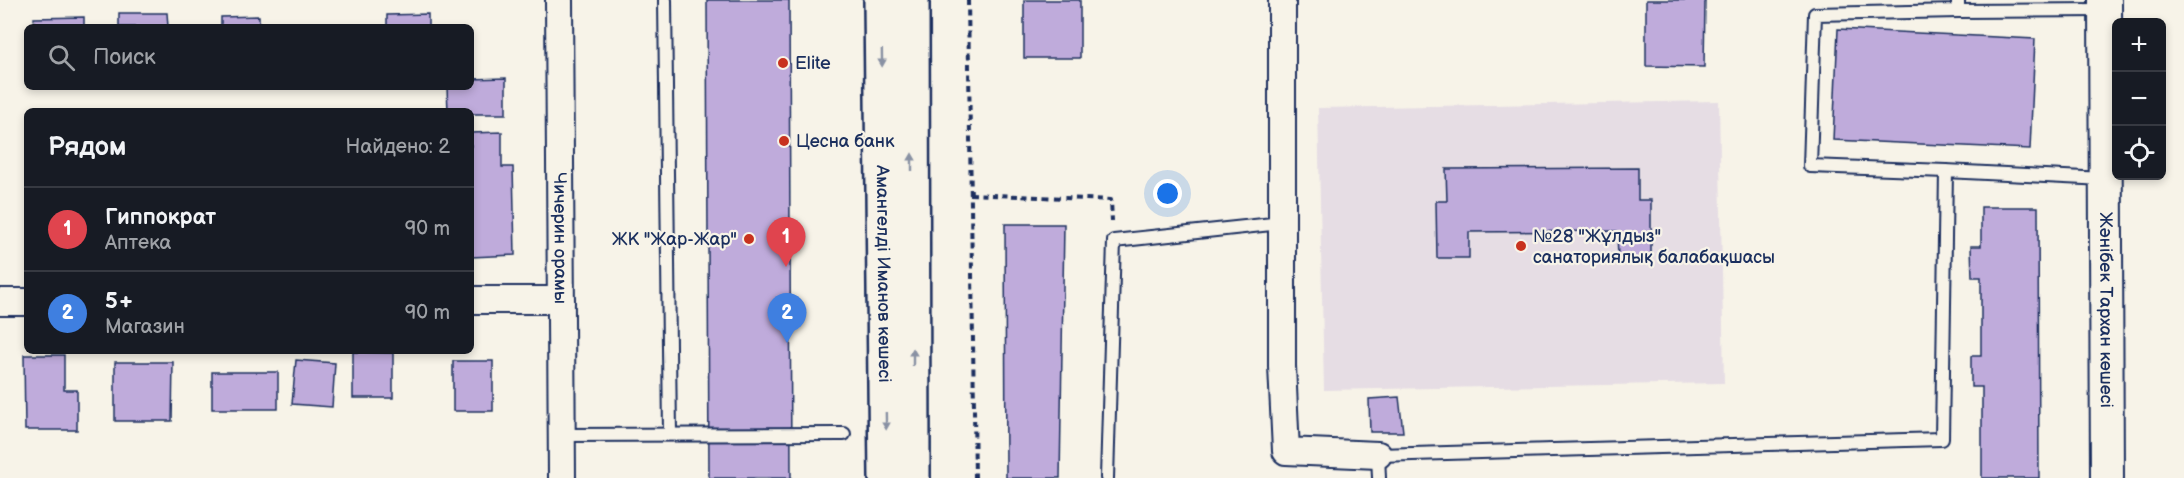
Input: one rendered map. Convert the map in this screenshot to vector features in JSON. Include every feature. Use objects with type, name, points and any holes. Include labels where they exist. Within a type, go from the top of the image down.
[{"type":"main road","name":"Амангелді Иманов көшесі","points":[[881,0],[886,478]]},
{"type":"main road","name":"Амангелді Иманов көшесі","points":[[912,0],[913,478]]},
{"type":"street","name":"Чичерин орамы","points":[[559,0],[562,478]]},
{"type":"street","points":[[1282,0],[1282,366],[1286,451],[1379,466]]},
{"type":"street","name":"Жәнібек Тархан көшесі","points":[[2105,5],[2107,478]]},
{"type":"street","points":[[474,300],[561,300]]},
{"type":"street","points":[[0,302],[24,302]]},
{"type":"lane","points":[[665,0],[670,434]]},
{"type":"lane","points":[[2105,5],[1958,6],[1815,14],[1810,166],[2106,179]]},
{"type":"lane","points":[[1379,466],[1942,439],[1946,171]]},
{"type":"lane","points":[[1107,478],[1114,241],[1282,223]]},
{"type":"lane","points":[[562,435],[844,434]]},
{"type":"path","points":[[968,0],[975,478]]},
{"type":"path","points":[[970,194],[1111,200],[1114,241]]},
{"type":"shaded area","name":"№28 \"Жұлдыз\" санаториялық балабақшасы","points":[[1719,101],[1724,383],[1324,390],[1318,108]]},
{"type":"building","name":"ЖК \"Жар-Жар\"","points":[[707,0],[789,0],[791,478],[709,478]]},
{"type":"building","points":[[1024,0],[1080,0],[1080,58],[1024,58]]},
{"type":"building","points":[[1646,0],[1705,0],[1704,67],[1646,66]]},
{"type":"building","points":[[119,13],[167,13],[168,24],[119,24]]},
{"type":"building","points":[[428,14],[428,24],[387,24],[387,15]]},
{"type":"building","points":[[259,16],[259,24],[221,24],[221,17]]},
{"type":"building","points":[[84,17],[84,24],[35,24],[34,18]]},
{"type":"building","points":[[1838,29],[2035,39],[2030,149],[1833,140]]},
{"type":"building","points":[[506,78],[506,114],[474,114],[474,108],[448,108],[447,90],[474,90],[474,79]]},
{"type":"building","points":[[502,132],[502,167],[513,167],[515,255],[474,257],[474,133]]},
{"type":"building","points":[[1638,168],[1638,200],[1651,200],[1651,258],[1618,259],[1617,231],[1469,232],[1469,258],[1437,258],[1436,201],[1447,201],[1446,169]]},
{"type":"building","points":[[1981,207],[2038,207],[2039,478],[1982,478],[1982,387],[1971,387],[1971,356],[1981,356],[1981,277],[1972,277],[1971,246],[1981,246]]},
{"type":"building","points":[[1005,224],[1064,224],[1060,478],[1006,478]]},
{"type":"building","points":[[353,354],[393,354],[393,398],[353,398]]},
{"type":"building","points":[[24,355],[64,355],[64,390],[77,390],[77,430],[25,430]]},
{"type":"building","points":[[296,360],[335,363],[332,407],[292,404]]},
{"type":"building","points":[[453,361],[493,361],[493,411],[453,411]]},
{"type":"building","points":[[115,362],[173,362],[172,421],[115,421]]},
{"type":"building","points":[[212,372],[278,372],[278,409],[212,409]]},
{"type":"building","points":[[1399,397],[1403,432],[1370,432],[1369,399]]},
{"type":"place","name":"Elite","points":[[783,63]]},
{"type":"place","name":"Цесна банк","points":[[784,141]]},
{"type":"place","name":"ЖК \"Жар-Жар\"","points":[[749,239]]},
{"type":"place","name":"№28 \"Жұлдыз\" санаториялық балабақшасы","points":[[1521,246]]},
{"type":"place","name":"Гиппократ","points":[[786,267]]},
{"type":"place","name":"5+","points":[[787,343]]}]
